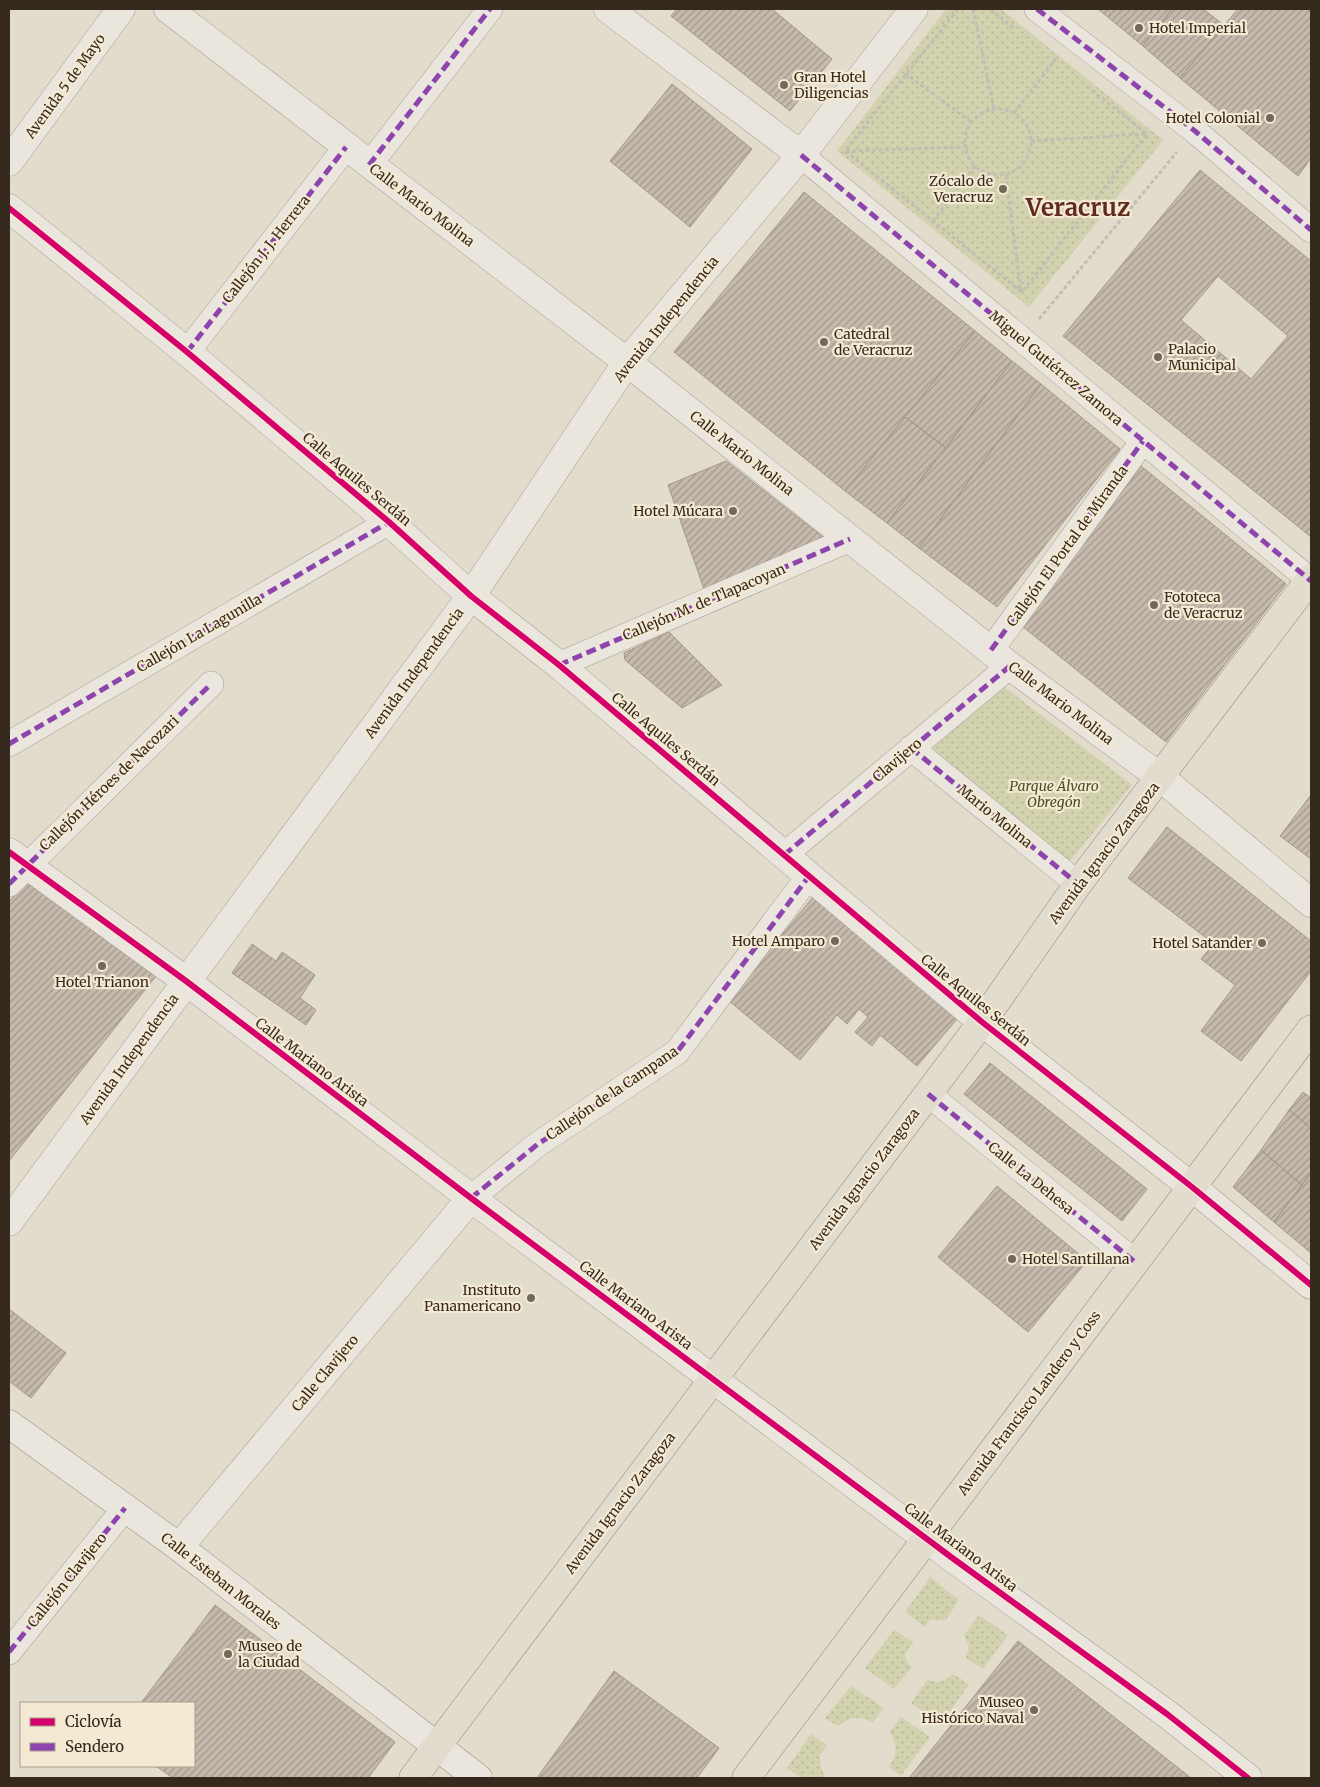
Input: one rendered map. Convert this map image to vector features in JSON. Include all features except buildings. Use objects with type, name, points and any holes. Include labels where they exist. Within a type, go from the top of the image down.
[{"type":"main road","name":"Avenida Ignacio Zaragoza","points":[[414,1778],[982,1022],[1078,884],[1311,580]]},
{"type":"main road","name":"Avenida Francisco Landero y Coss","points":[[746,1778],[1311,1029]]},
{"type":"street","name":"Avenida 5 de Mayo","points":[[9,162],[121,9]]},
{"type":"street","name":"Calle Mario Molina","points":[[168,9],[627,362],[1000,658],[1160,777],[1311,903]]},
{"type":"street","points":[[369,165],[490,9]]},
{"type":"street","points":[[608,9],[801,155]]},
{"type":"street","name":"Avenida Independencia","points":[[9,1222],[471,596],[627,362],[801,155],[914,9]]},
{"type":"street","points":[[1037,9],[1195,131],[1311,230]]},
{"type":"street","name":"Callejón J. J. Herrera","points":[[187,352],[346,147]]},
{"type":"street","name":"Miguel Gutiérrez Zamora","points":[[801,155],[1311,580]]},
{"type":"street","name":"Calle Aquiles Serdán","points":[[9,208],[187,352],[389,522],[471,596],[558,665],[982,1022],[1192,1187],[1311,1285]]},
{"type":"street","name":"Callejón El Portal de Miranda","points":[[1000,658],[1143,441]]},
{"type":"street","name":"Callejón La Lagunilla","points":[[9,744],[389,522]]},
{"type":"street","name":"Callejón M. de Tlapacoyan","points":[[558,665],[850,540]]},
{"type":"street","name":"Clavijero","points":[[784,855],[911,748],[1000,658]]},
{"type":"street","name":"Callejón Héroes de Nacozari","points":[[14,867],[211,684]]},
{"type":"street","name":"Mario Molina","points":[[911,748],[1078,884]]},
{"type":"street","name":"Calle Mariano Arista","points":[[14,867],[186,981],[471,1198],[1166,1714],[1248,1778]]},
{"type":"street","name":"Callejón de la Campana","points":[[471,1198],[538,1144],[678,1052],[809,876]]},
{"type":"street","name":"Calle La Dehesa","points":[[928,1094],[1135,1262]]},
{"type":"street","name":"Calle Clavijero","points":[[179,1548],[471,1198]]},
{"type":"street","name":"Calle Esteban Morales","points":[[9,1424],[179,1548],[478,1778]]},
{"type":"street","name":"Callejón Clavijero","points":[[9,1652],[125,1508]]},
{"type":"path","points":[[845,151],[958,9]]},
{"type":"path","points":[[973,9],[994,109]]},
{"type":"path","points":[[1014,113],[1073,37]]},
{"type":"path","points":[[879,53],[971,122]]},
{"type":"path","points":[[994,109],[1014,113],[1029,130],[1031,141],[1025,162],[1006,175],[984,172],[975,166],[965,147],[965,138],[971,122],[977,115],[994,109]]},
{"type":"path","points":[[1022,340],[1195,131]]},
{"type":"path","points":[[1022,292],[1147,134],[1031,141]]},
{"type":"path","points":[[801,155],[845,151],[965,147]]},
{"type":"path","points":[[845,151],[1022,292]]},
{"type":"path","points":[[911,247],[975,166]]},
{"type":"path","points":[[1006,175],[1022,292]]},
{"type":"green space","name":"Zócalo de Veracruz","points":[[946,9],[1001,9],[1163,140],[1029,307],[837,151]]},
{"type":"green space","name":"Parque Álvaro Obregón","points":[[994,679],[1132,785],[1062,871],[911,748]]},
{"type":"green space","points":[[930,1577],[959,1600],[946,1620],[930,1620],[925,1627],[905,1612]]},
{"type":"green space","points":[[979,1615],[1008,1635],[983,1669],[966,1658],[969,1646],[964,1635]]},
{"type":"green space","points":[[894,1630],[913,1642],[905,1655],[907,1662],[912,1667],[894,1689],[865,1668]]},
{"type":"green space","points":[[953,1674],[969,1684],[942,1724],[911,1703],[928,1679],[935,1682],[941,1681]]},
{"type":"green space","points":[[851,1686],[884,1708],[873,1722],[854,1718],[846,1720],[838,1726],[825,1718]]},
{"type":"green space","points":[[901,1717],[930,1737],[901,1776],[889,1767],[896,1749],[890,1731]]},
{"type":"green space","points":[[811,1734],[827,1746],[820,1755],[821,1768],[826,1778],[801,1778],[787,1768]]},
{"type":"marked path","points":[[369,165],[490,9]]},
{"type":"marked path","points":[[1037,9],[1195,131],[1311,230]]},
{"type":"marked path","points":[[187,352],[346,147]]},
{"type":"marked path","points":[[801,155],[1311,581]]},
{"type":"marked path","points":[[991,650],[1143,441]]},
{"type":"marked path","points":[[9,744],[389,522]]},
{"type":"marked path","points":[[559,665],[850,539]]},
{"type":"marked path","points":[[784,855],[1010,666]]},
{"type":"marked path","points":[[9,884],[211,684]]},
{"type":"marked path","points":[[911,748],[1078,884]]},
{"type":"marked path","points":[[471,1198],[538,1144],[677,1052],[809,876]]},
{"type":"marked path","points":[[928,1094],[1135,1262]]},
{"type":"marked path","points":[[9,1652],[125,1508]]},
{"type":"cycle path","points":[[9,208],[187,352],[389,522],[471,596],[559,665],[982,1022],[1192,1187],[1311,1285]]},
{"type":"cycle path","points":[[9,852],[186,981],[471,1198],[951,1557],[1167,1714],[1248,1778]]},
{"type":"place","name":"Hotel Imperial","points":[[1139,28]]},
{"type":"place","name":"Gran Hotel Diligencias","points":[[784,85]]},
{"type":"place","name":"Hotel Colonial","points":[[1270,118]]},
{"type":"place","name":"Zócalo de Veracruz","points":[[1003,189]]},
{"type":"place","name":"Catedral de Veracruz","points":[[824,342]]},
{"type":"place","name":"Palacio Municipal","points":[[1158,357]]},
{"type":"place","name":"Hotel Múcara","points":[[733,511]]},
{"type":"place","name":"Fototeca de Veracruz","points":[[1154,605]]},
{"type":"place","name":"Hotel Amparo","points":[[835,941]]},
{"type":"place","name":"Hotel Satander","points":[[1262,943]]},
{"type":"place","name":"Hotel Trianon","points":[[102,966]]},
{"type":"place","name":"Hotel Santillana","points":[[1012,1259]]},
{"type":"place","name":"Instituto Panamericano","points":[[531,1298]]},
{"type":"place","name":"Museo de la Ciudad","points":[[228,1654]]},
{"type":"place","name":"Museo Histórico Naval","points":[[1034,1710]]},
{"type":"district","name":"Veracruz","points":[[1078,208]]}]
